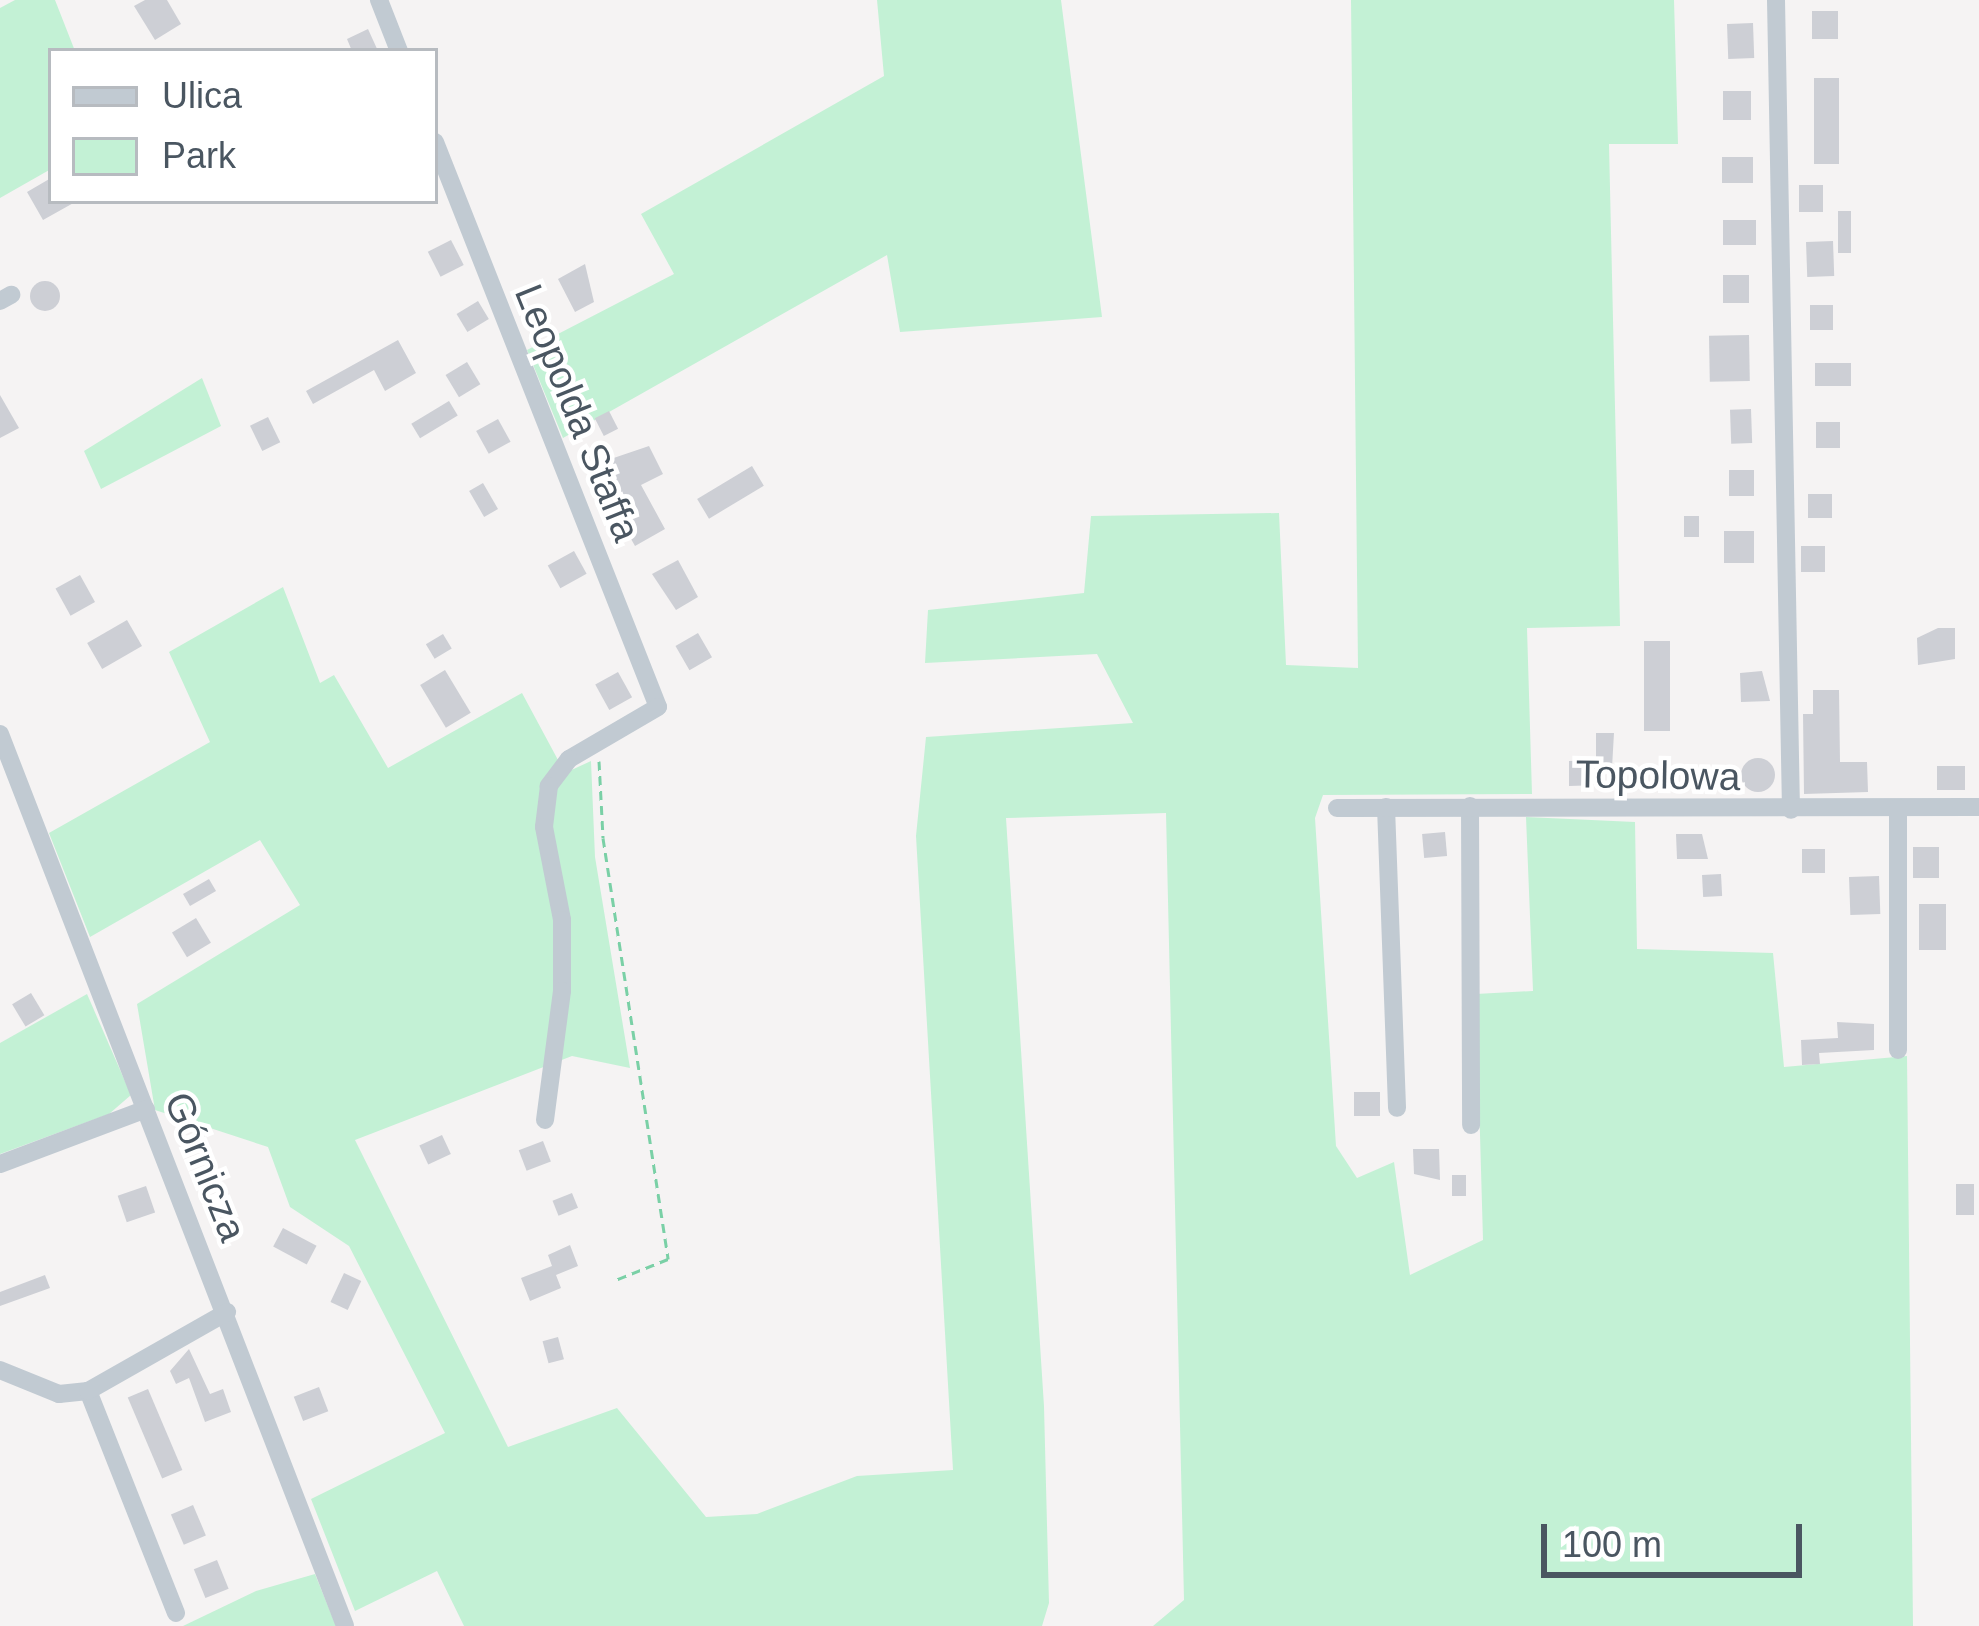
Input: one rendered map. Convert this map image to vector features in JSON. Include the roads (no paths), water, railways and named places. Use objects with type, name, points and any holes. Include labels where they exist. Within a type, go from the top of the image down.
[{"type":"street","points":[[379,0],[398,48]]},
{"type":"street","points":[[1776,0],[1791,810]]},
{"type":"street","name":"Leopolda Staffa","points":[[438,150],[658,707],[569,759],[549,786],[544,827],[562,920],[562,991],[545,1120]]},
{"type":"street","name":"Górnicza","points":[[0,734],[345,1626]]},
{"type":"street","points":[[1470,806],[1471,1125]]},
{"type":"street","points":[[1386,807],[1397,1108]]},
{"type":"street","name":"Topolowa","points":[[1337,808],[1979,807]]},
{"type":"street","points":[[1898,808],[1898,1050]]},
{"type":"street","points":[[0,1164],[146,1109]]},
{"type":"street","points":[[0,1370],[59,1394],[88,1391],[226,1312]]},
{"type":"street","points":[[88,1391],[176,1613]]}]
